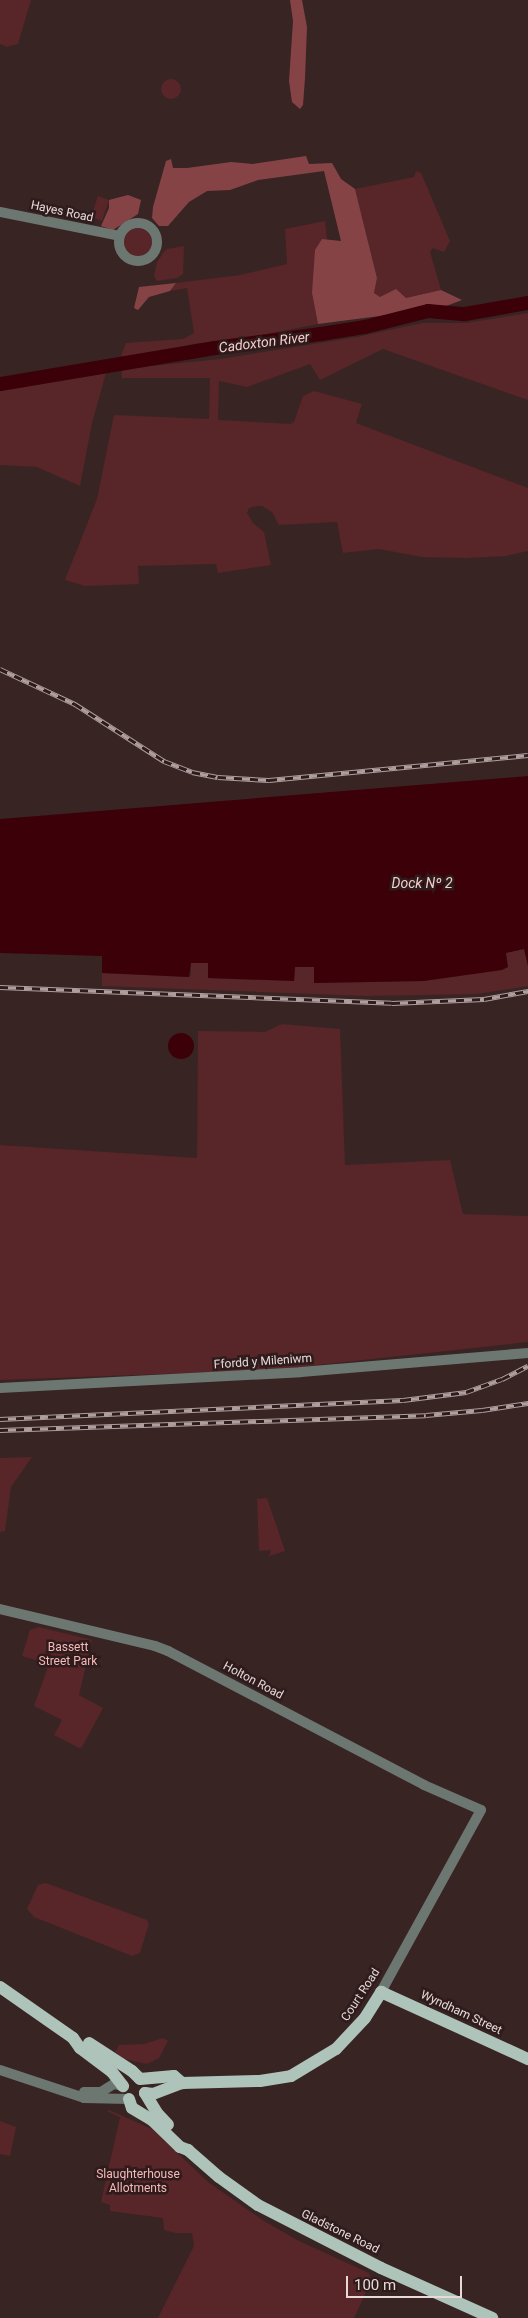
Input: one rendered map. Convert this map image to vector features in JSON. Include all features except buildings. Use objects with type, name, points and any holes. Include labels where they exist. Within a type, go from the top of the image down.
[{"type":"main road","points":[[0,1987],[73,2038],[80,2048],[106,2066],[123,2086],[124,2094],[129,2099]]},
{"type":"main road","name":"Wyndham Street","points":[[381,1992],[528,2059]]},
{"type":"main road","name":"Court Road","points":[[129,2099],[138,2100],[145,2093],[153,2094],[182,2083],[260,2081],[282,2078],[300,2072],[322,2059],[345,2041],[365,2018],[381,1992]]},
{"type":"main road","points":[[73,2038],[85,2040],[132,2071],[145,2084],[145,2093]]},
{"type":"main road","name":"Court Road","points":[[123,2086],[130,2078],[174,2076],[182,2083]]},
{"type":"main road","name":"Gladstone Road","points":[[145,2093],[157,2113],[185,2141],[188,2150]]},
{"type":"main road","name":"Gladstone Road","points":[[129,2099],[132,2108],[152,2120],[180,2147],[188,2150],[234,2190],[275,2216],[381,2268],[492,2318]]},
{"type":"street","name":"Hayes Road","points":[[0,212],[120,236]]},
{"type":"street","name":"Ffordd y Mileniwm","points":[[0,1388],[228,1377],[528,1353]]},
{"type":"street","name":"Holton Road","points":[[0,1609],[168,1652],[424,1785],[481,1810]]},
{"type":"street","name":"Court Road","points":[[381,1992],[481,1810]]},
{"type":"street","name":"Court Road","points":[[0,2070],[84,2098],[129,2099]]},
{"type":"street","name":"Court Road","points":[[75,2094],[101,2092],[114,2084],[123,2086]]},
{"type":"green space","points":[[0,0],[31,0],[18,44],[7,47],[0,44]]},
{"type":"green space","points":[[171,79],[178,82],[181,89],[178,96],[171,99],[164,96],[161,89],[164,82]]},
{"type":"green space","points":[[416,171],[421,173],[450,241],[444,252],[433,248],[430,252],[441,290],[406,298],[380,297],[374,293],[377,278],[355,189],[414,177]]},
{"type":"green space","points":[[98,196],[109,200],[102,221],[91,217]]},
{"type":"green space","points":[[325,221],[327,240],[322,239],[312,293],[318,324],[246,338],[193,344],[128,359],[121,356],[126,343],[183,339],[194,333],[187,288],[170,291],[176,283],[240,275],[287,264],[285,229]]},
{"type":"green space","points":[[138,228],[148,232],[152,242],[148,252],[138,256],[128,252],[124,242],[128,232]]},
{"type":"green space","points":[[184,246],[183,274],[177,278],[157,281],[154,276],[157,262],[163,253],[167,249]]},
{"type":"green space","points":[[528,313],[528,400],[383,349],[320,380],[310,364],[247,387],[219,381],[218,420],[290,424],[294,422],[303,396],[314,391],[362,404],[356,423],[528,488],[528,551],[506,556],[466,558],[422,557],[379,549],[343,553],[337,522],[279,525],[272,512],[262,506],[257,506],[249,508],[247,513],[253,523],[264,532],[271,565],[218,573],[216,564],[138,566],[139,584],[85,586],[65,580],[97,499],[114,415],[209,419],[210,378],[122,378],[122,369],[220,359],[357,337],[422,323],[466,323]]},
{"type":"green space","points":[[106,373],[92,423],[80,486],[37,467],[0,465],[0,391]]},
{"type":"green space","points":[[524,949],[528,966],[528,986],[477,994],[365,996],[102,986],[102,973],[189,977],[191,975],[191,963],[208,963],[209,978],[294,981],[295,967],[314,967],[315,983],[424,981],[505,953]]},
{"type":"green space","points":[[282,1024],[340,1029],[345,1165],[450,1160],[463,1214],[528,1216],[528,1342],[272,1370],[0,1380],[0,1145],[197,1158],[198,1031],[265,1032]]},
{"type":"green space","points":[[32,1457],[11,1487],[5,1531],[0,1532],[0,1458]]},
{"type":"green space","points":[[267,1498],[285,1551],[269,1556],[271,1550],[259,1551],[257,1499]]},
{"type":"green space","name":"Bassett Street Park","points":[[39,1627],[92,1640],[79,1695],[103,1708],[82,1747],[79,1748],[54,1735],[62,1720],[34,1706],[49,1664],[22,1656],[30,1630]]},
{"type":"green space","points":[[46,1883],[147,1920],[149,1924],[140,1953],[132,1956],[34,1917],[27,1909],[38,1885]]},
{"type":"green space","points":[[163,2038],[168,2041],[159,2058],[147,2064],[124,2059],[115,2052],[119,2045],[144,2044]]},
{"type":"green space","name":"Slaughterhouse Allotments","points":[[109,2110],[152,2129],[208,2182],[264,2221],[299,2241],[369,2273],[371,2281],[354,2318],[158,2318],[194,2246],[192,2233],[176,2233],[164,2230],[163,2218],[110,2211],[110,2205],[101,2202],[120,2117],[107,2111]]},
{"type":"green space","points":[[0,2121],[16,2127],[10,2156],[0,2154]]},
{"type":"shaded area","points":[[290,0],[302,0],[307,27],[303,105],[300,109],[292,102],[289,81],[293,21]]},
{"type":"shaded area","points":[[306,156],[309,164],[332,163],[341,179],[355,189],[377,278],[374,293],[380,297],[396,289],[406,298],[441,290],[462,300],[441,308],[318,324],[312,293],[315,250],[322,239],[341,241],[324,171],[258,180],[230,190],[207,191],[189,202],[168,226],[159,226],[152,218],[153,207],[166,161],[171,159],[173,168],[187,168],[231,162],[253,164]]},
{"type":"shaded area","points":[[128,195],[141,200],[138,214],[113,230],[101,226],[109,208],[109,200]]},
{"type":"shaded area","points":[[176,283],[170,291],[149,297],[138,310],[134,308],[139,287]]},
{"type":"water","name":"Dock Nº 2","points":[[528,776],[528,966],[524,949],[506,953],[508,967],[502,970],[424,981],[314,983],[314,967],[295,967],[294,981],[208,978],[208,963],[191,963],[189,977],[102,973],[102,956],[0,953],[0,819]]},
{"type":"water","points":[[181,1033],[190,1037],[194,1046],[190,1055],[181,1059],[172,1055],[168,1046],[172,1037]]},
{"type":"waterway","name":"Cadoxton River","points":[[0,384],[215,348],[365,327],[428,311],[465,314],[528,303]]},
{"type":"railway","points":[[0,669],[75,704],[164,761],[192,772],[218,777],[269,780],[528,755]]},
{"type":"railway","points":[[0,987],[392,1003],[484,999],[528,991]]},
{"type":"railway","points":[[0,1419],[403,1400],[466,1392],[502,1379],[528,1366]]},
{"type":"railway","points":[[0,1430],[426,1415],[482,1410],[528,1403]]}]
